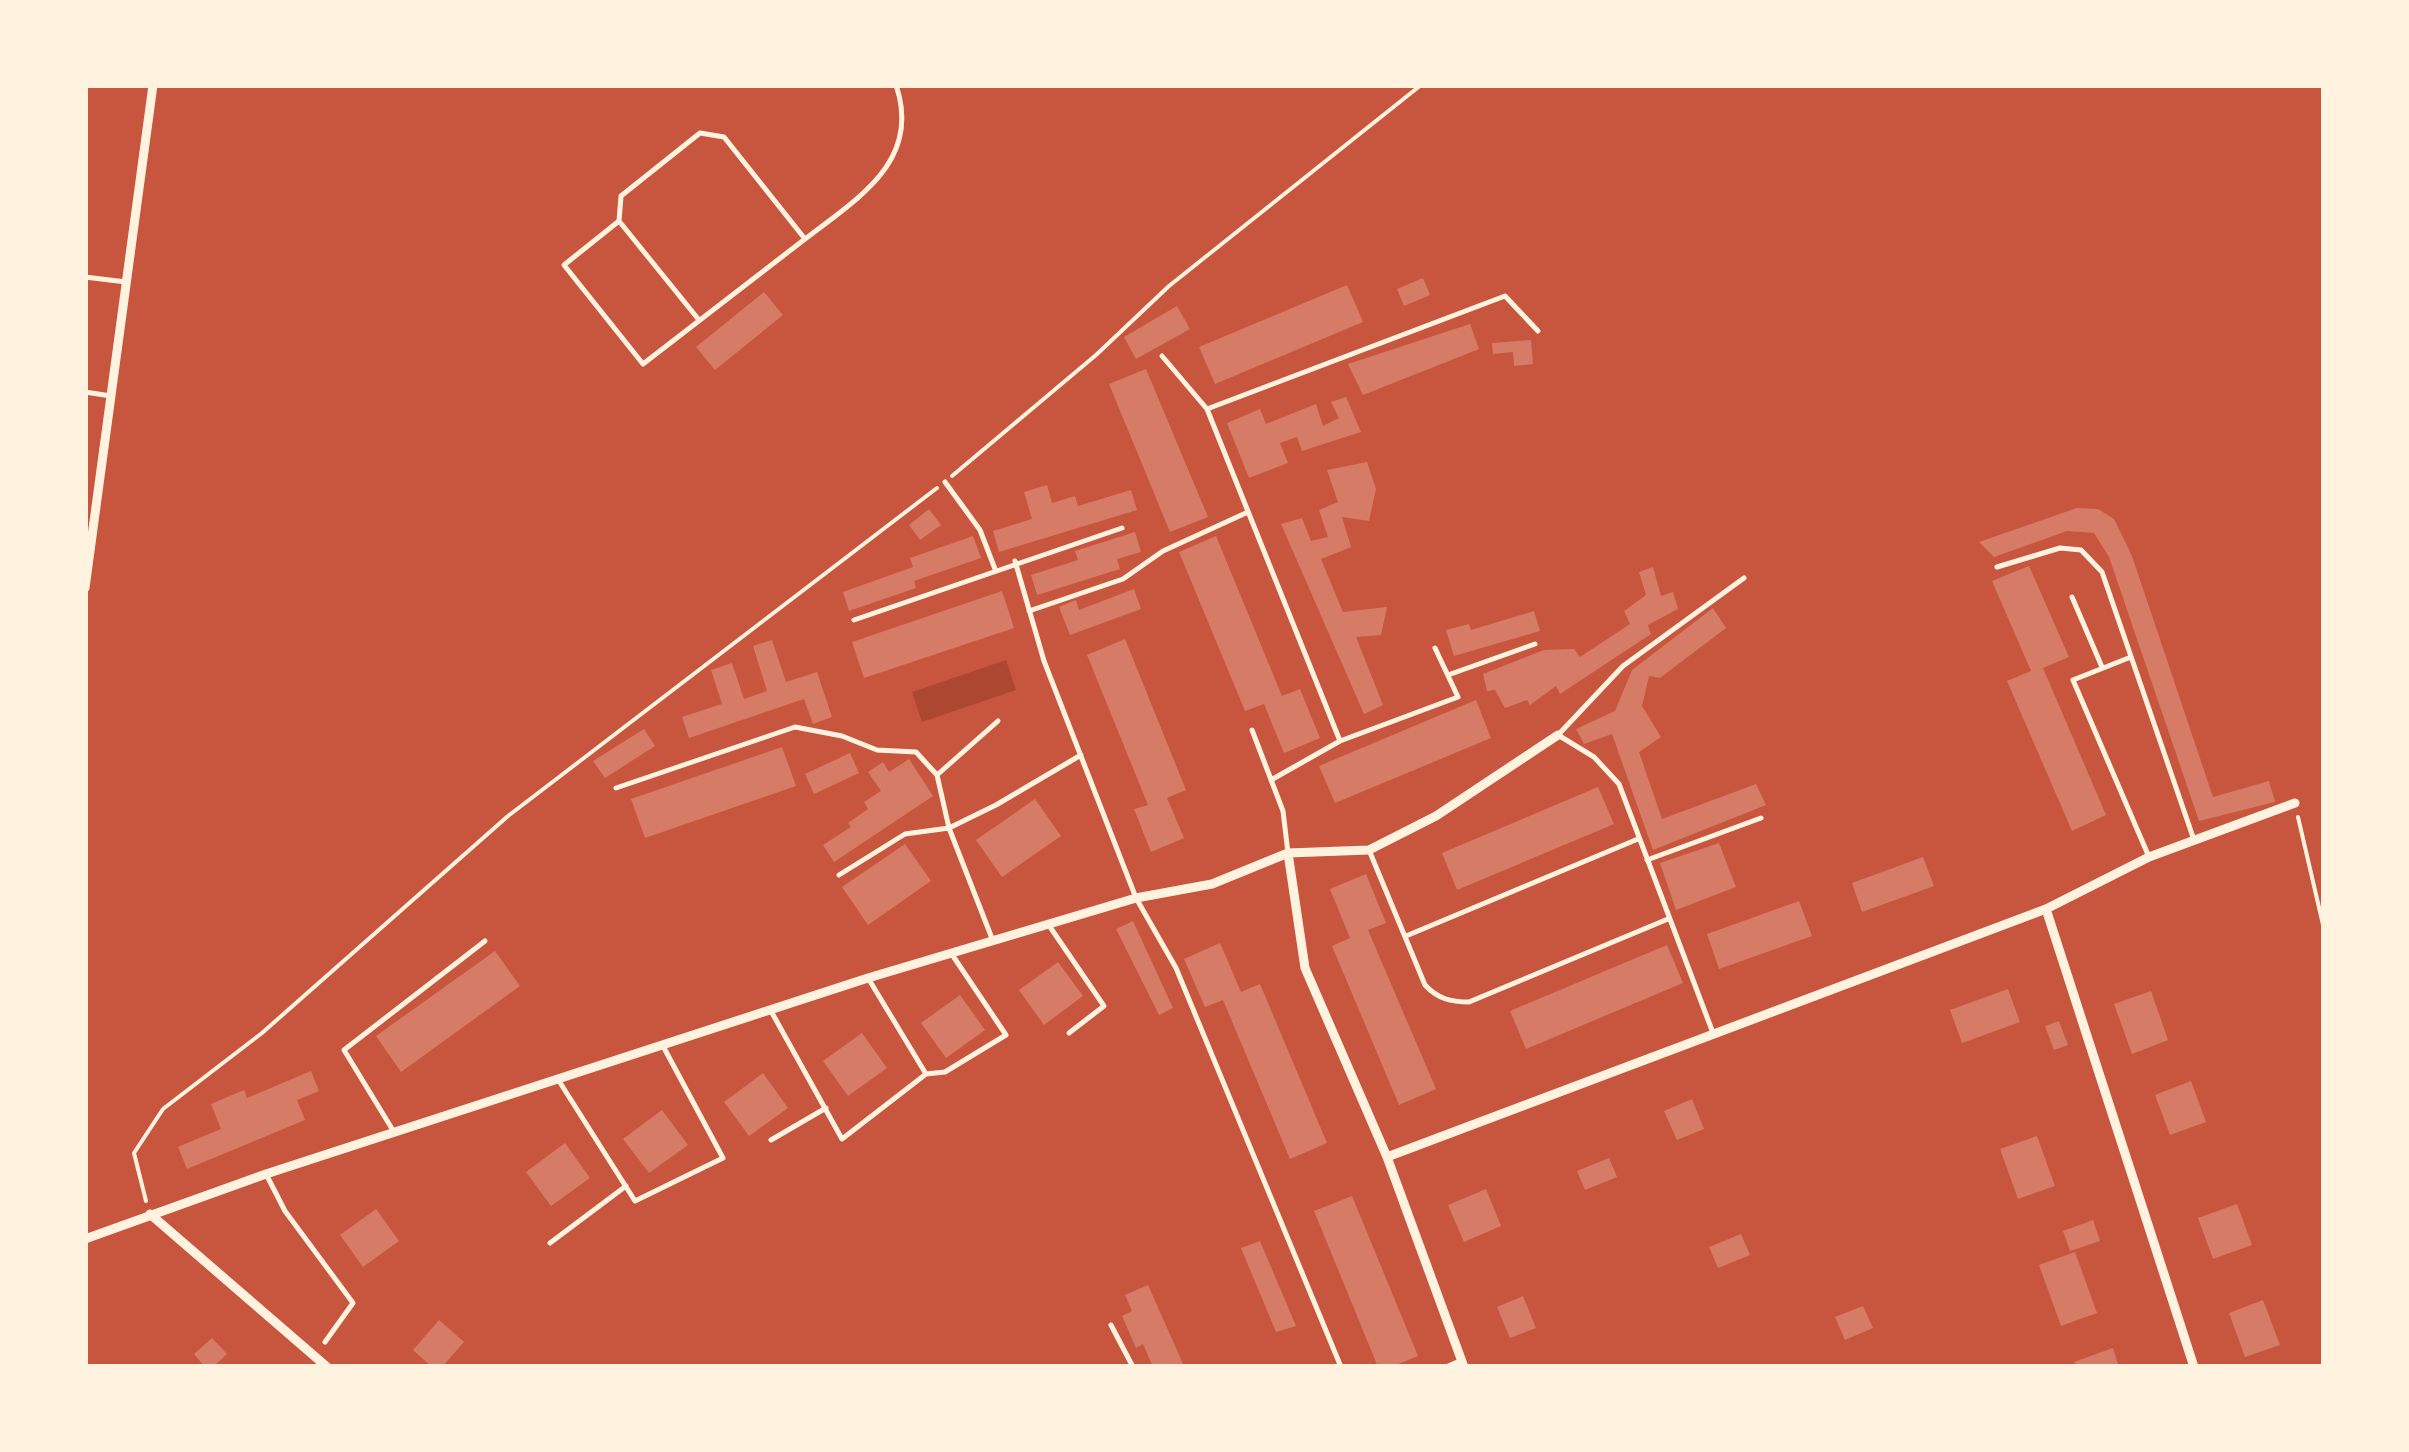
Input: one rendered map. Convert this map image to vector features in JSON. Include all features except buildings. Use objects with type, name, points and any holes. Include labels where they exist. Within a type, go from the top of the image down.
[{"type":"street","points":[[85,588],[153,85]]},
{"type":"street","points":[[85,1240],[266,1174],[868,978],[1136,898],[1212,884],[1288,853],[1369,850],[1436,816],[1558,735]]},
{"type":"street","points":[[1388,1157],[2046,909],[2149,857],[2295,803]]},
{"type":"street","points":[[1288,853],[1305,968],[1388,1157],[1463,1364]]},
{"type":"street","points":[[2046,909],[2194,1367]]},
{"type":"street","points":[[150,1214],[327,1367]]},
{"type":"lane","points":[[619,221],[564,265],[643,364],[877,181],[900,148],[905,110],[896,85]]},
{"type":"lane","points":[[700,321],[619,221],[621,196],[700,132],[724,137],[805,239]]},
{"type":"lane","points":[[85,277],[126,282]]},
{"type":"lane","points":[[1207,408],[1504,296],[1538,332]]},
{"type":"lane","points":[[1162,356],[1207,408],[1340,741]]},
{"type":"lane","points":[[85,392],[111,396]]},
{"type":"lane","points":[[944,482],[980,530],[994,569]]},
{"type":"lane","points":[[1030,611],[1123,579],[1164,551],[1248,512]]},
{"type":"lane","points":[[854,620],[1122,528]]},
{"type":"lane","points":[[1997,567],[2060,548],[2081,550],[2102,572],[2194,840]]},
{"type":"lane","points":[[1015,562],[1081,755],[1136,898],[1176,968],[1342,1367]]},
{"type":"lane","points":[[1713,1033],[1619,784],[1594,757],[1558,735],[1623,666],[1744,578]]},
{"type":"lane","points":[[2072,597],[2102,667]]},
{"type":"lane","points":[[1448,675],[1535,644]]},
{"type":"lane","points":[[1271,780],[1340,741],[1458,696],[1435,648]]},
{"type":"lane","points":[[2131,657],[2073,680],[2149,857]]},
{"type":"lane","points":[[937,775],[998,720]]},
{"type":"lane","points":[[616,788],[795,727],[842,736],[877,750],[916,752],[937,775],[949,828],[993,941]]},
{"type":"lane","points":[[1252,730],[1282,810],[1288,853]]},
{"type":"lane","points":[[838,874],[905,834],[949,828],[1081,755]]},
{"type":"lane","points":[[1646,861],[1761,818]]},
{"type":"lane","points":[[1405,936],[1638,839]]},
{"type":"lane","points":[[1369,850],[1425,985],[1435,996],[1470,1002],[1668,919]]},
{"type":"lane","points":[[1048,924],[1104,1006],[1069,1033]]},
{"type":"lane","points":[[394,1132],[344,1050],[485,942]]},
{"type":"lane","points":[[770,1011],[842,1139],[926,1074],[945,1072],[1006,1035],[951,953]]},
{"type":"lane","points":[[868,978],[926,1074]]},
{"type":"lane","points":[[557,1078],[636,1202],[722,1158],[663,1046]]},
{"type":"lane","points":[[771,1140],[826,1108]]},
{"type":"lane","points":[[266,1174],[284,1211],[353,1303],[324,1342]]},
{"type":"lane","points":[[550,1243],[626,1186]]},
{"type":"lane","points":[[1111,1325],[1133,1367]]},
{"type":"lane","points":[[1446,1367],[1463,1364]]},
{"type":"path","points":[[150,1214],[134,1153],[163,1108],[262,1033],[508,816],[944,482],[1096,354],[1169,286],[1421,85]]},
{"type":"path","points":[[2295,803],[2324,929]]},
{"type":"shaded area","points":[[1006,660],[1016,690],[922,722],[912,692]]}]
